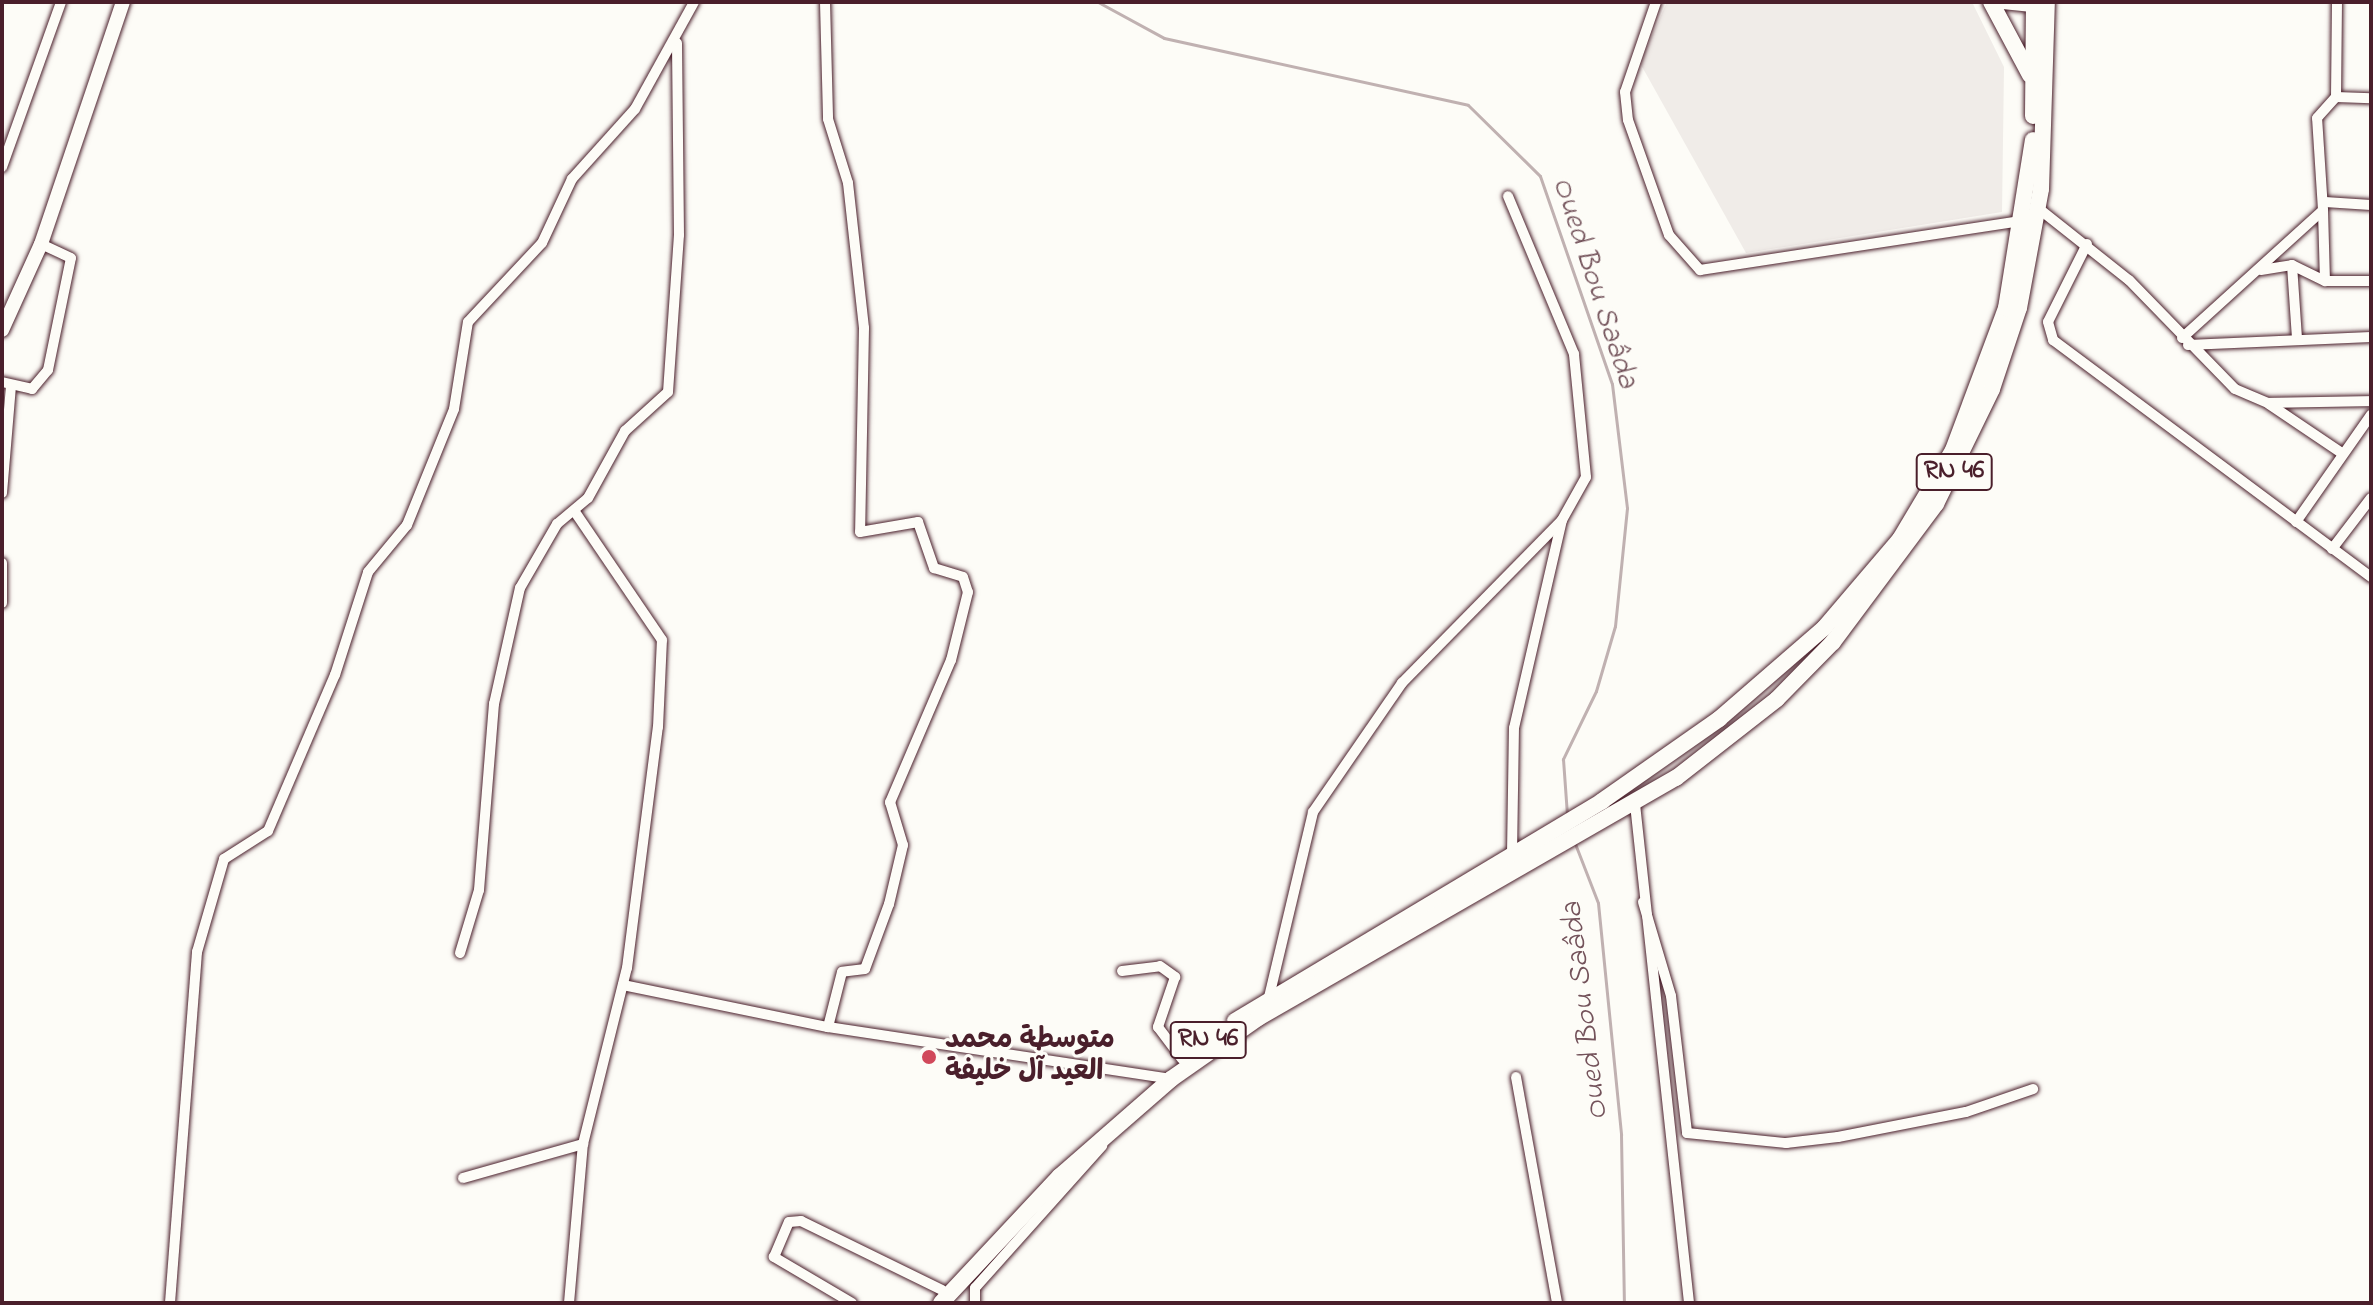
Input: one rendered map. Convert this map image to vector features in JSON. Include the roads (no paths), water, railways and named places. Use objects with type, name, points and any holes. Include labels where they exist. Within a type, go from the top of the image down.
[{"type":"main road","points":[[2,330],[41,244],[123,2]]},
{"type":"main road","points":[[1991,2],[2033,84]]},
{"type":"main road","points":[[2003,2],[2041,4]]},
{"type":"main road","name":"RN 46","points":[[930,1303],[941,1296],[1182,1059],[1269,997],[1602,801],[1768,681],[1900,539],[1953,450],[1979,389],[2006,308],[2022,221],[2041,4]]},
{"type":"main road","name":"RN 46","points":[[941,1296],[1097,1128],[1164,1077],[1258,1018],[1534,865],[1635,804],[1777,699],[1911,542],[1962,458],[1992,389],[2019,308],[2038,208],[2041,4]]},
{"type":"street","points":[[2,167],[61,2]]},
{"type":"street","points":[[170,1303],[197,952],[224,859],[266,836],[335,675],[368,572],[411,517],[454,409],[468,322],[529,261],[572,179],[635,109],[677,43],[694,2]]},
{"type":"street","points":[[825,2],[828,119],[848,183],[864,328],[860,532],[918,522],[934,568],[963,577],[968,592],[951,660],[890,802],[903,845],[889,904],[865,969],[842,972],[828,1027]]},
{"type":"street","points":[[1656,2],[1625,92],[1628,120],[1669,235],[1700,270],[2022,221]]},
{"type":"street","points":[[2325,281],[2324,206],[2317,118],[2336,97],[2337,2]]},
{"type":"street","points":[[460,953],[479,890],[494,704],[512,616],[550,534],[575,512],[625,431],[668,392],[679,235],[677,43]]},
{"type":"street","points":[[2336,97],[2371,98]]},
{"type":"street","points":[[1508,196],[1577,373],[1586,477],[1562,520],[1514,728],[1512,854]]},
{"type":"street","points":[[2185,341],[2324,206],[2371,205]]},
{"type":"street","points":[[2038,208],[2087,244],[2235,389],[2268,403],[2343,454]]},
{"type":"street","points":[[2,493],[7,384],[32,389],[45,379],[62,315],[71,258],[41,244]]},
{"type":"street","points":[[2087,244],[2048,322],[2053,340],[2371,577]]},
{"type":"street","points":[[2260,270],[2292,265],[2325,281],[2371,281]]},
{"type":"street","points":[[2292,265],[2297,338]]},
{"type":"street","points":[[2185,341],[2371,337]]},
{"type":"street","points":[[2268,403],[2371,401]]},
{"type":"street","points":[[2296,522],[2371,415]]},
{"type":"street","points":[[2332,549],[2371,498]]},
{"type":"street","points":[[569,1303],[583,1144],[623,985],[658,727],[662,640],[575,512]]},
{"type":"street","points":[[1269,997],[1313,812],[1435,643],[1562,520]]},
{"type":"street","points":[[2,563],[2,603]]},
{"type":"street","points":[[1635,804],[1643,902],[1689,1303]]},
{"type":"street","points":[[1643,902],[1671,996],[1687,1133],[1786,1143],[1838,1137],[1966,1112],[2033,1089]]},
{"type":"street","points":[[1122,971],[1160,966],[1175,977],[1158,1027],[1182,1059]]},
{"type":"street","points":[[623,985],[828,1027],[1164,1077]]},
{"type":"street","points":[[1516,1077],[1557,1303]]},
{"type":"street","points":[[975,1303],[975,1288],[1090,1163],[1119,1120]]},
{"type":"street","points":[[463,1178],[583,1144]]},
{"type":"street","points":[[852,1303],[774,1257],[789,1222],[801,1221],[941,1296]]},
{"type":"waterway","name":"Oued Bou Saâda","points":[[1098,2],[1164,38],[1468,105],[1540,176],[1612,384],[1627,508],[1615,626],[1596,691],[1563,759],[1567,815]]},
{"type":"waterway","name":"Oued Bou Saâda","points":[[1574,841],[1598,903],[1621,1135],[1624,1303]]},
{"type":"place","name":"متوسطة محمد العيد آل خليفة","points":[[929,1057]]}]
